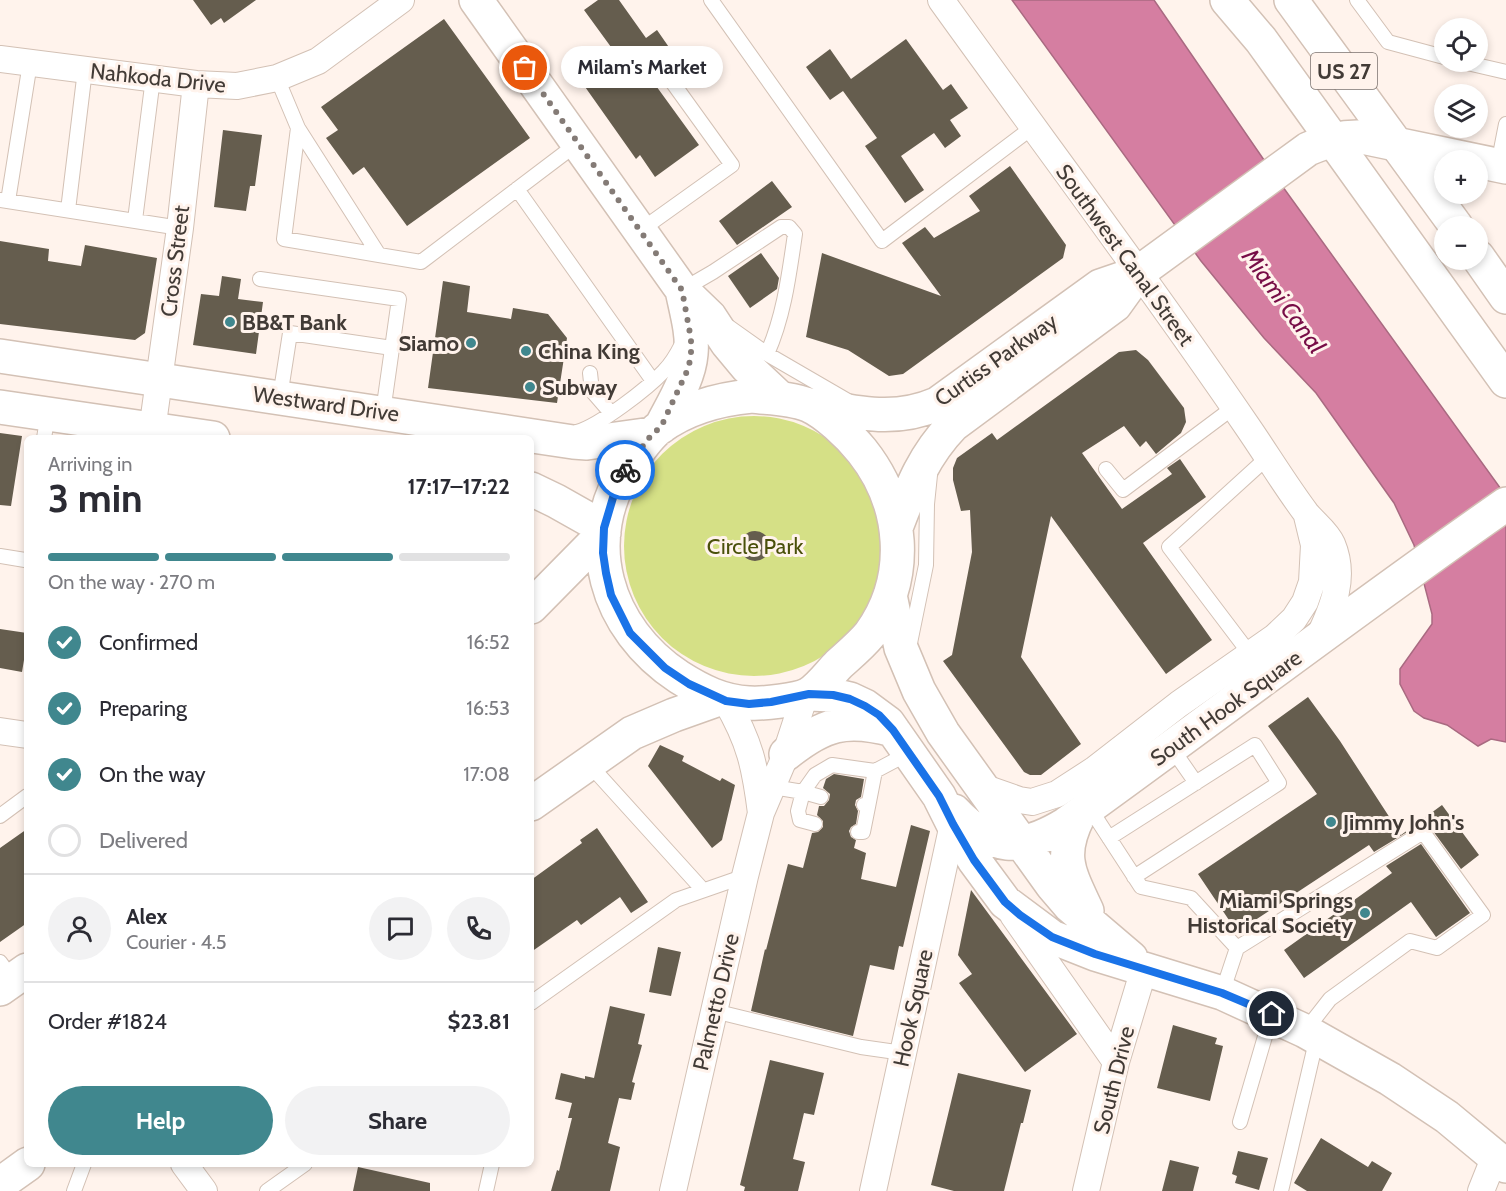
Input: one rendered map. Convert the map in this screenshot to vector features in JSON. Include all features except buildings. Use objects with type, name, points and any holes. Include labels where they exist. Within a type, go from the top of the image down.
[{"type":"main road","name":"US 27","points":[[1227,0],[1261,40],[1506,381]]},
{"type":"main road","name":"US 27","points":[[1291,0],[1449,216]]},
{"type":"main road","points":[[488,4],[578,142],[682,290],[700,323],[727,343],[747,367],[794,402],[835,424],[856,443],[882,481],[897,525],[898,562],[890,595],[869,634],[807,695]]},
{"type":"main road","points":[[1332,139],[1345,136],[1362,137],[1502,166]]},
{"type":"main road","name":"Curtiss Parkway","points":[[897,525],[917,475],[937,441],[953,425],[1115,305],[1138,273],[1308,149],[1332,139]]},
{"type":"main road","points":[[1487,270],[1506,297]]},
{"type":"main road","name":"Curtiss Parkway","points":[[656,431],[688,412],[709,404],[731,398],[752,396],[873,415],[907,415],[937,404],[1100,286],[1138,273]]},
{"type":"main road","points":[[700,323],[688,369],[656,431],[622,476],[615,491],[604,530],[603,553],[611,595],[630,633],[665,668],[689,684],[723,700],[749,704],[807,695],[833,695],[850,699],[879,715],[901,741],[946,810],[974,860],[1005,902],[1052,937],[1095,954],[1222,993],[1272,1014],[1390,1079],[1447,1117],[1501,1161]]},
{"type":"main road","name":"Westward Drive","points":[[0,356],[587,443],[656,431]]},
{"type":"main road","points":[[0,407],[46,426],[167,435]]},
{"type":"main road","points":[[534,490],[604,530]]},
{"type":"main road","name":"South Hook Square","points":[[946,810],[982,836],[998,842],[1036,840],[1048,835],[1084,811],[1163,735],[1317,642],[1389,586],[1506,504]]},
{"type":"main road","points":[[534,604],[604,530]]},
{"type":"main road","points":[[890,595],[895,625],[907,666],[918,691],[943,733],[1052,885],[1070,906],[1095,929],[1144,969]]},
{"type":"main road","points":[[534,802],[611,746],[641,729],[723,700]]},
{"type":"main road","points":[[786,754],[817,732],[843,724],[876,725],[901,741]]},
{"type":"main road","points":[[1084,811],[1071,830],[1067,848],[1068,864],[1095,929]]},
{"type":"main road","points":[[0,1184],[24,1167]]},
{"type":"street","name":"Nahkoda Drive","points":[[0,59],[196,84],[237,86],[277,78],[318,61],[401,0]]},
{"type":"street","name":"Southwest Canal Street","points":[[941,0],[1234,406],[1306,513],[1331,541],[1337,559],[1337,592],[1331,612],[1317,642]]},
{"type":"street","name":"Cross Street","points":[[152,434],[180,228],[196,84]]},
{"type":"street","name":"Southwest Canal Street","points":[[1305,602],[1312,582],[1314,565],[1314,545],[1306,513]]},
{"type":"street","name":"South Hook Square","points":[[982,787],[1019,800],[1032,802],[1046,800],[1094,770],[1163,735],[1250,654],[1294,619],[1305,602]]},
{"type":"street","name":"Palmetto Drive","points":[[674,1191],[761,813],[773,788],[807,695]]},
{"type":"street","name":"Palmetto Drive","points":[[723,700],[736,718],[752,756],[761,813]]},
{"type":"street","points":[[0,731],[24,735]]},
{"type":"street","name":"Hook Square","points":[[873,1191],[903,1053],[946,810]]},
{"type":"street","points":[[1005,902],[1116,1062]]},
{"type":"street","name":"South Drive","points":[[1086,1191],[1116,1062],[1144,969]]},
{"type":"street","points":[[1481,1191],[1501,1161]]},
{"type":"street","points":[[186,1167],[204,1191]]},
{"type":"lane","points":[[711,0],[882,242],[1033,128]]},
{"type":"lane","points":[[1357,0],[1388,42],[1434,54]]},
{"type":"lane","points":[[30,63],[4,200],[180,228]]},
{"type":"lane","points":[[1488,68],[1506,72]]},
{"type":"lane","points":[[68,210],[85,70]]},
{"type":"lane","points":[[135,220],[153,78]]},
{"type":"lane","points":[[277,78],[298,128],[379,255]]},
{"type":"lane","points":[[641,230],[732,165],[670,79]]},
{"type":"lane","points":[[1502,166],[1506,124]]},
{"type":"lane","points":[[298,128],[284,239],[421,262],[578,142]]},
{"type":"lane","points":[[517,189],[653,381]]},
{"type":"lane","points":[[682,290],[781,227],[789,227],[795,234],[785,297],[776,335],[767,354]]},
{"type":"lane","points":[[260,279],[399,299],[383,412]]},
{"type":"lane","points":[[551,437],[579,431],[593,425],[653,381],[674,360],[700,323],[731,328],[767,354],[873,415]]},
{"type":"lane","points":[[280,397],[290,333],[392,348]]},
{"type":"lane","points":[[590,373],[592,391],[611,413]]},
{"type":"lane","points":[[1106,469],[1123,490],[1234,406]]},
{"type":"lane","points":[[907,666],[926,565],[927,504],[930,473],[937,441]]},
{"type":"lane","points":[[1250,654],[1169,547],[1268,457]]},
{"type":"lane","points":[[0,556],[24,557]]},
{"type":"lane","points":[[1163,735],[1196,783]]},
{"type":"lane","points":[[858,832],[863,832],[866,806],[875,771],[901,741]]},
{"type":"lane","points":[[1109,838],[1256,745],[1279,783],[1134,877]]},
{"type":"lane","points":[[588,763],[703,890]]},
{"type":"lane","points":[[814,824],[800,820],[798,811],[803,792],[815,775],[832,765],[875,771]]},
{"type":"lane","points":[[773,788],[821,797]]},
{"type":"lane","points":[[0,816],[24,798]]},
{"type":"lane","points":[[1084,811],[1109,838],[1141,888],[1191,898],[1237,948]]},
{"type":"lane","points":[[1222,993],[1237,948],[1423,832],[1483,915],[1437,948],[1410,941],[1330,999],[1311,1034],[1281,1191]]},
{"type":"lane","points":[[534,1001],[676,900],[745,876]]},
{"type":"lane","points":[[714,1011],[861,1047],[903,1053]]},
{"type":"lane","points":[[1240,1122],[1272,1014]]},
{"type":"lane","points":[[74,1191],[83,1167]]},
{"type":"lane","points":[[267,1191],[301,1167]]},
{"type":"lane","points":[[486,1191],[491,1167]]},
{"type":"green space","name":"Circle Park","points":[[754,416],[779,418],[815,431],[837,445],[855,463],[874,496],[882,521],[884,546],[882,571],[869,607],[855,629],[837,647],[804,666],[779,674],[754,676],[729,674],[693,661],[671,647],[653,629],[634,596],[626,571],[624,546],[626,521],[639,485],[653,463],[671,445],[704,426],[729,418]]},
{"type":"water","name":"Miami Canal","points":[[1012,0],[1154,0],[1275,176],[1506,496],[1506,742],[1491,739],[1478,746],[1447,725],[1424,718],[1414,711],[1400,684],[1400,669],[1432,624],[1432,614],[1414,545],[1394,503],[1316,393],[1264,338],[1201,261]]},
{"type":"way so far","points":[[525,68],[682,290],[691,339],[688,369],[661,427],[652,434],[625,470]]},
{"type":"place","name":"Milam's Market","points":[[525,68]]},
{"type":"place","name":"BB&T Bank","points":[[230,322]]},
{"type":"place","name":"Siamo","points":[[471,343]]},
{"type":"place","name":"China King","points":[[526,351]]},
{"type":"place","name":"Subway","points":[[530,387]]},
{"type":"place","name":"Jimmy John's","points":[[1331,822]]},
{"type":"place","name":"Miami Springs Historical Society","points":[[1365,913]]},
{"type":"route","points":[[625,470],[615,491],[604,528],[603,553],[606,573],[611,595],[630,633],[665,668],[689,684],[726,701],[749,704],[809,694],[833,695],[865,706],[888,723],[939,796],[974,860],[1005,902],[1020,915],[1052,937],[1095,954],[1196,984],[1272,1014]]}]
